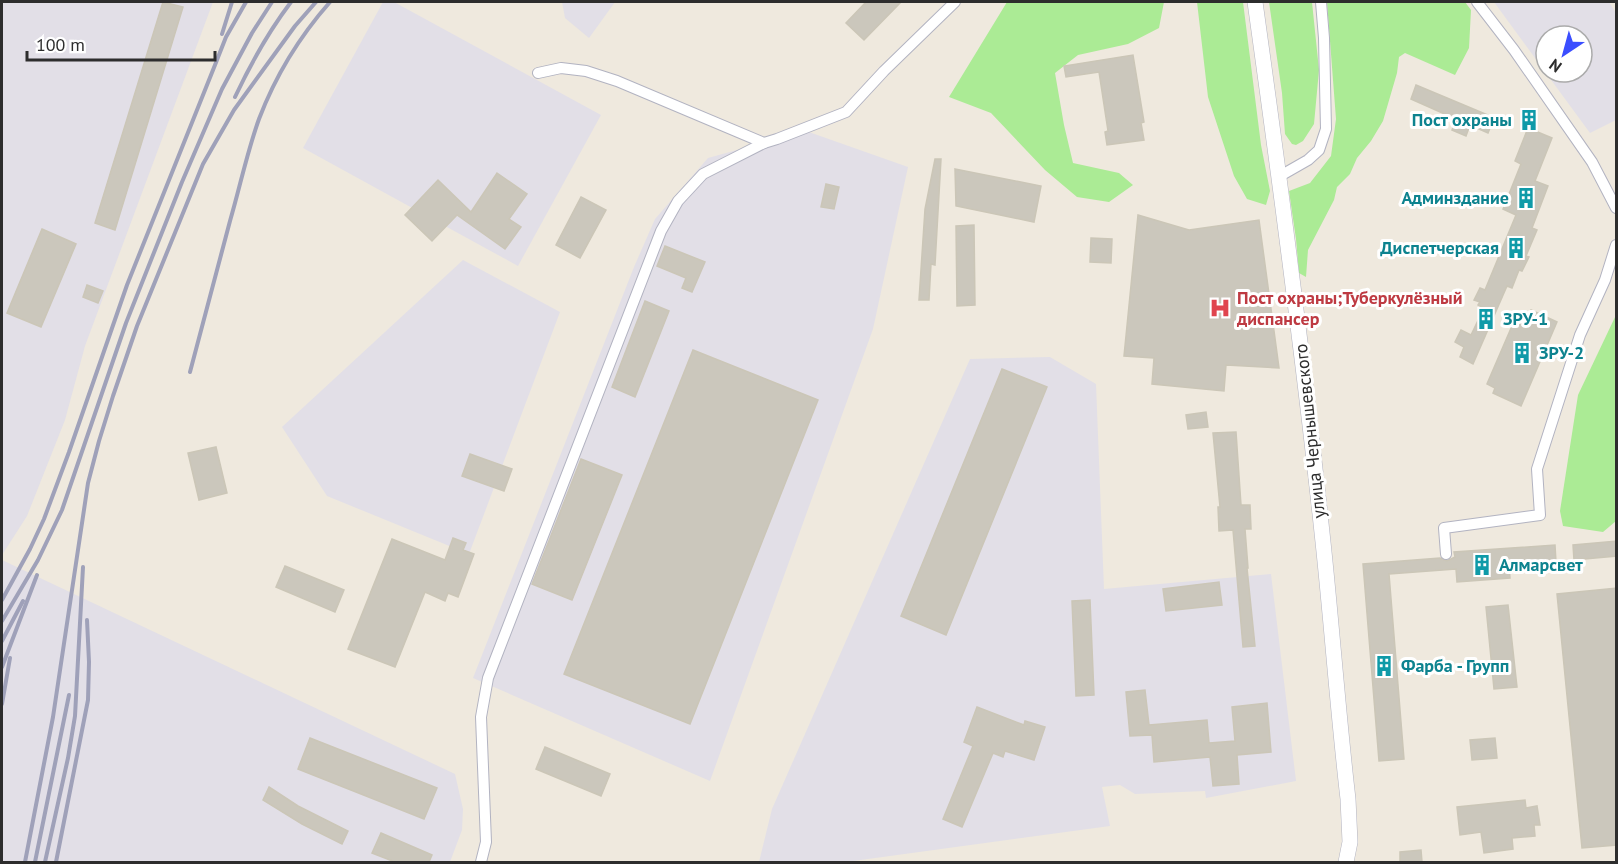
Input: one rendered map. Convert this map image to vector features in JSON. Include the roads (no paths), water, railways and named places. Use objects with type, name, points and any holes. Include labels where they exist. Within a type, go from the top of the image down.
[{"type":"main road","name":"улица Чернышевского","points":[[1255,2],[1280,176],[1307,397],[1335,657],[1348,799],[1350,842],[1346,862]]},
{"type":"street","points":[[481,862],[486,842],[482,717],[488,678],[661,231],[678,201],[703,174],[764,143],[846,112],[884,71],[955,2]]},
{"type":"street","points":[[1280,176],[1308,160],[1319,150],[1326,129],[1321,2]]},
{"type":"street","points":[[1477,2],[1514,50],[1592,162],[1617,208]]},
{"type":"street","points":[[538,73],[561,68],[586,71],[617,81],[764,143]]},
{"type":"street","points":[[1446,554],[1444,528],[1540,515],[1537,469],[1580,335],[1605,280],[1617,245]]},
{"type":"railway","points":[[222,34],[232,2]]},
{"type":"railway","points":[[2,600],[44,519],[127,285],[226,37],[246,2]]},
{"type":"railway","points":[[2,621],[38,560],[62,510],[126,323],[222,89],[252,33],[272,2]]},
{"type":"railway","points":[[235,97],[275,24],[291,2]]},
{"type":"railway","points":[[25,862],[53,717],[88,483],[113,396],[137,326],[203,164],[234,110],[295,26],[316,2]]},
{"type":"railway","points":[[190,372],[259,119],[289,57],[330,2]]},
{"type":"railway","points":[[45,862],[75,716],[83,567]]},
{"type":"railway","points":[[2,667],[37,575]]},
{"type":"railway","points":[[2,641],[23,601]]},
{"type":"railway","points":[[56,862],[88,700],[87,620]]},
{"type":"railway","points":[[2,704],[10,658]]},
{"type":"railway","points":[[35,862],[69,695]]},
{"type":"place","name":"Пост охраны","points":[[1529,120]]},
{"type":"place","name":"Админздание","points":[[1526,198]]},
{"type":"place","name":"Диспетчерская","points":[[1516,248]]},
{"type":"place","name":"Пост охраны;Туберкулёзный диспансер","points":[[1220,308]]},
{"type":"place","name":"ЗРУ-1","points":[[1486,319]]},
{"type":"place","name":"ЗРУ-2","points":[[1522,353]]},
{"type":"place","name":"Алмарсвет","points":[[1482,565]]},
{"type":"place","name":"Фарба - Групп","points":[[1384,666]]}]
